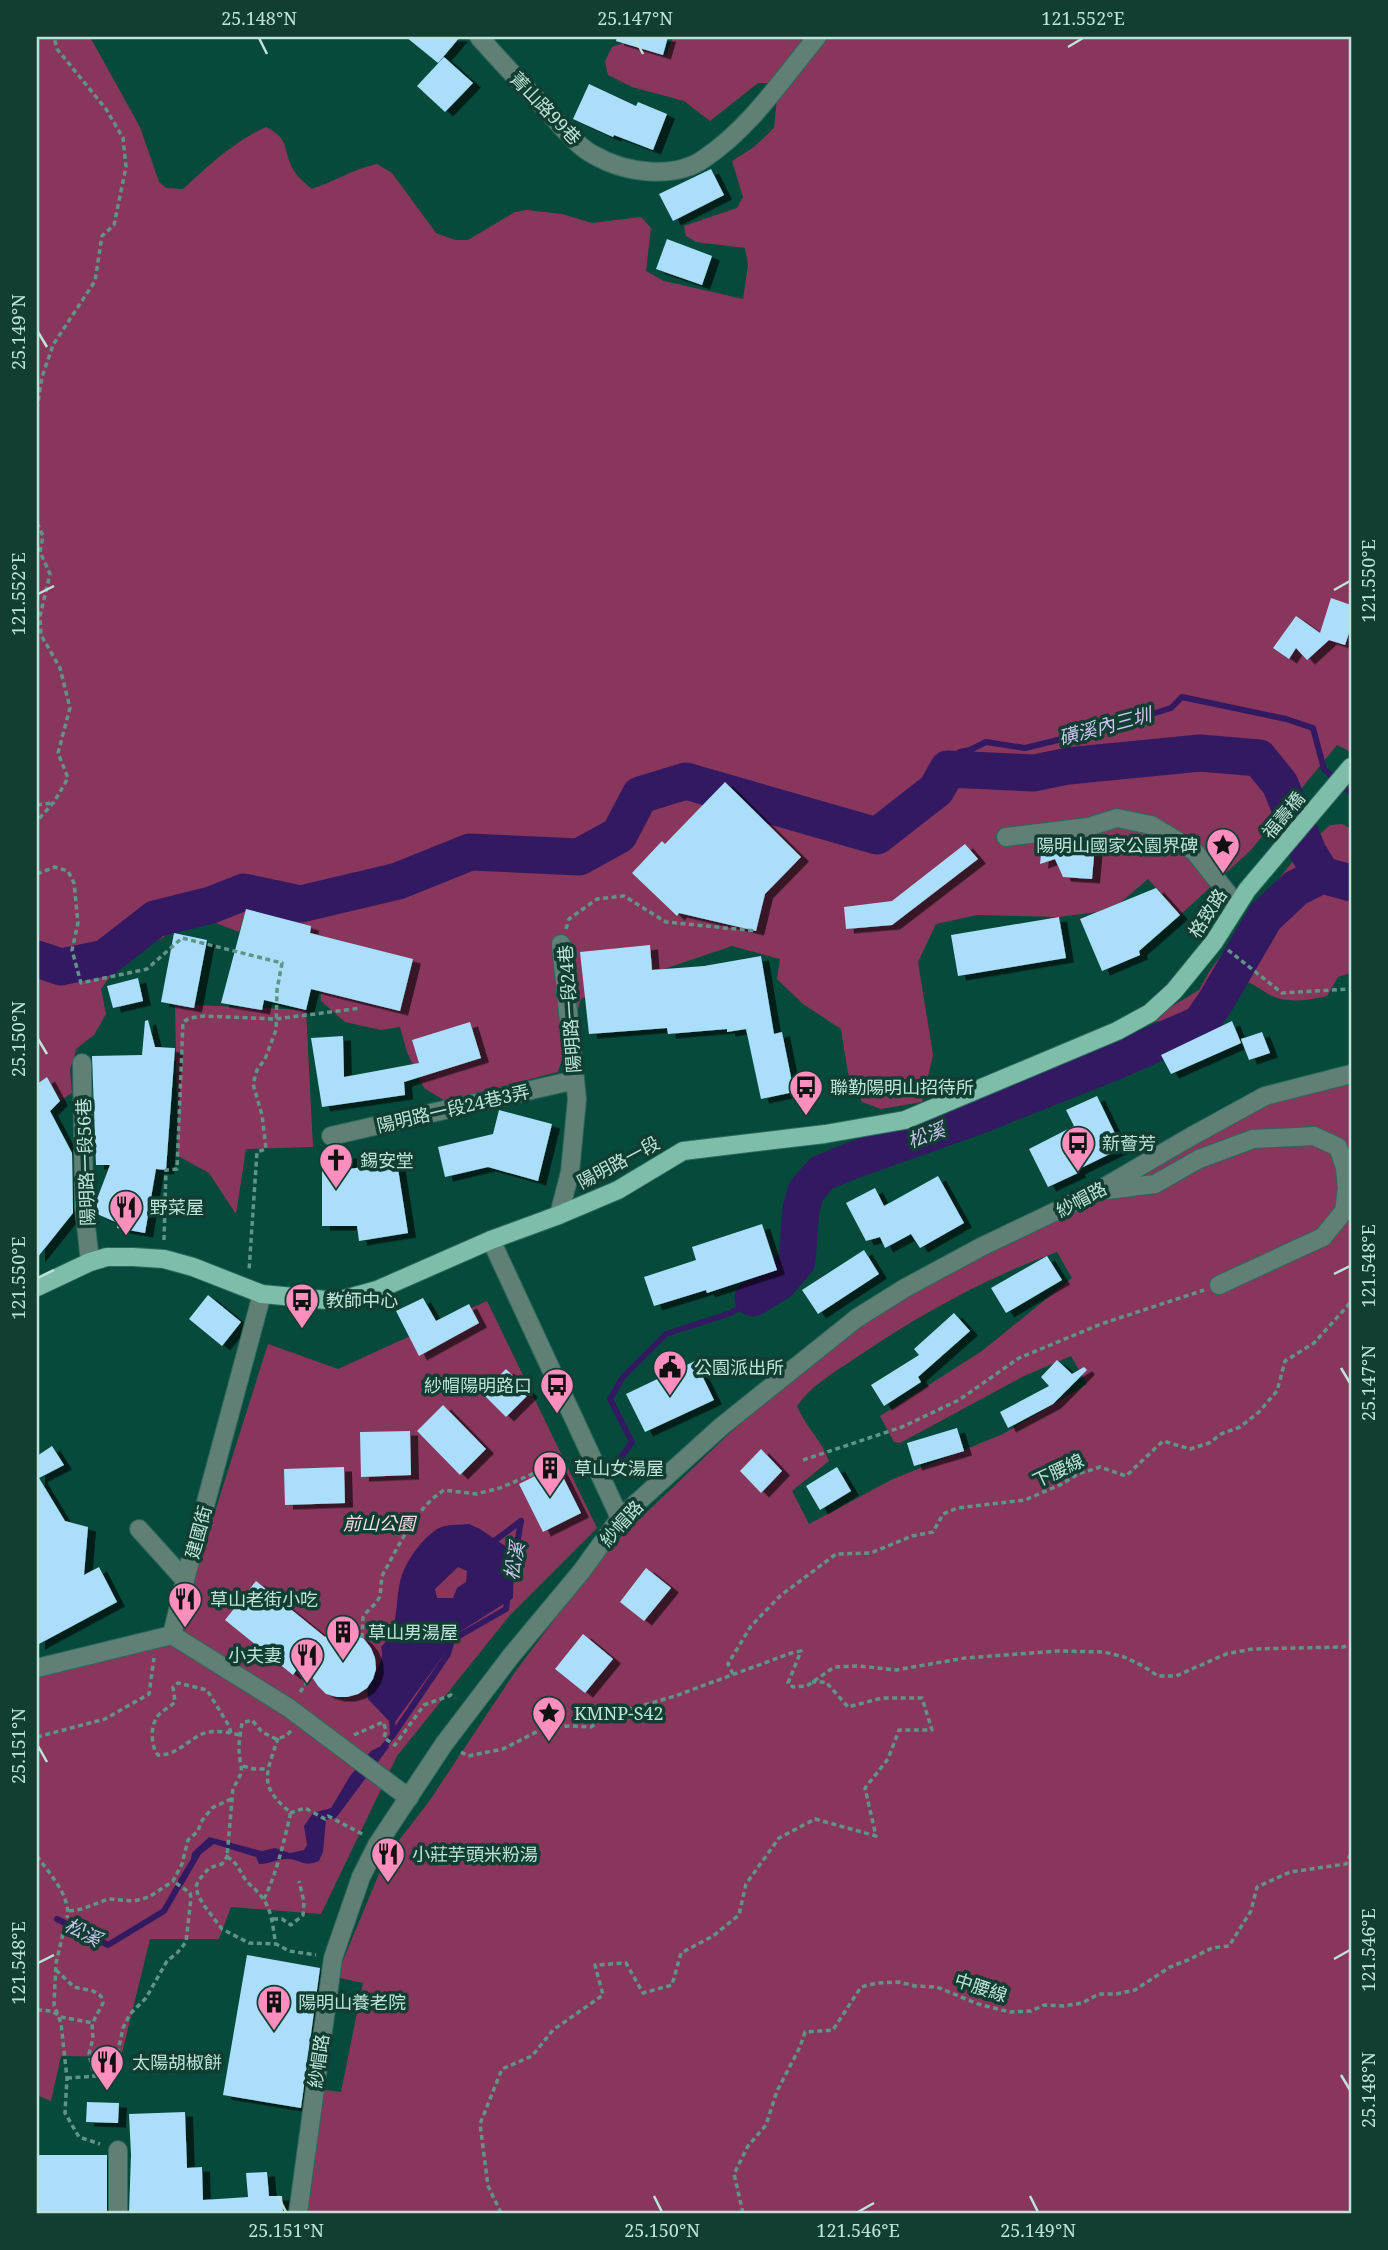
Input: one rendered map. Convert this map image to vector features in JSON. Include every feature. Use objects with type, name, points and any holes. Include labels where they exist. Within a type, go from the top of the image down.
[{"type":"main road","name":"福壽橋","points":[[1247,890],[1351,767]]},
{"type":"main road","name":"格致路","points":[[1201,959],[1247,890]]},
{"type":"main road","name":"陽明路一段","points":[[37,1287],[90,1262],[107,1257],[164,1259],[193,1267],[262,1294],[337,1301],[377,1290],[491,1240],[618,1190],[683,1152],[905,1120],[1117,1031],[1150,1013],[1174,991],[1201,959]]},
{"type":"street","name":"菁山路99巷","points":[[479,37],[564,129],[593,155],[633,169],[659,172],[684,170],[705,159],[744,127],[817,37]]},
{"type":"street","points":[[1006,837],[1088,827],[1117,818],[1151,825],[1194,851],[1237,905]]},
{"type":"street","name":"陽明路一段24巷","points":[[559,1215],[570,1172],[577,1099],[561,944]]},
{"type":"street","name":"陽明路一段56巷","points":[[82,1063],[84,1207],[90,1262]]},
{"type":"street","name":"紗帽路","points":[[298,2213],[333,1958],[361,1877],[377,1845],[443,1744],[581,1572],[620,1518],[722,1426],[858,1318],[905,1288],[981,1247],[1096,1192],[1265,1096],[1351,1074]]},
{"type":"street","name":"陽明路一段24巷3弄","points":[[331,1136],[575,1080]]},
{"type":"street","points":[[1096,1192],[1155,1184],[1199,1158],[1253,1139],[1314,1136],[1338,1147],[1345,1168],[1347,1188],[1344,1211],[1323,1237],[1219,1285]]},
{"type":"street","points":[[491,1240],[620,1518]]},
{"type":"street","name":"建國街","points":[[165,1637],[185,1580],[262,1294]]},
{"type":"street","points":[[139,1529],[185,1580]]},
{"type":"street","points":[[37,1668],[165,1637],[289,1708],[409,1798]]},
{"type":"street","points":[[118,2150],[118,2213]]},
{"type":"path","points":[[37,410],[42,377],[52,345],[95,281],[102,236],[114,225],[126,167],[123,138],[106,109],[57,49],[54,37]]},
{"type":"path","points":[[37,523],[43,536],[40,552],[50,574],[40,616],[41,635],[60,668],[70,708],[58,753],[68,778],[54,802],[37,821]]},
{"type":"path","points":[[37,805],[54,802]]},
{"type":"path","points":[[37,874],[55,867],[68,871],[74,883],[78,923],[72,950],[81,983],[147,969],[182,938],[282,963],[277,990],[276,1030],[253,1084],[262,1115],[265,1149],[257,1152],[249,1272]]},
{"type":"path","name":"陽明路一段24巷","points":[[561,944],[569,919],[597,899],[624,896],[666,922],[756,931]]},
{"type":"path","points":[[1226,949],[1282,993],[1351,989]]},
{"type":"path","points":[[164,1259],[166,1170],[177,1169],[183,1022],[204,1016],[276,1019],[360,1008]]},
{"type":"path","points":[[803,1460],[902,1427],[959,1400],[1019,1358],[1101,1324],[1219,1285]]},
{"type":"path","name":"下腰線","points":[[733,1674],[728,1664],[751,1626],[780,1595],[836,1554],[872,1553],[912,1536],[933,1532],[943,1514],[957,1508],[1025,1500],[1100,1466],[1126,1476],[1163,1441],[1190,1449],[1209,1443],[1221,1434],[1240,1427],[1259,1412],[1277,1391],[1285,1361],[1314,1343],[1351,1302]]},
{"type":"path","points":[[362,1638],[363,1617],[377,1602],[383,1574],[413,1521],[431,1499],[444,1490],[477,1494],[500,1488],[544,1469],[545,1471]]},
{"type":"path","points":[[37,1737],[105,1719],[149,1694],[165,1637]]},
{"type":"path","points":[[443,1744],[468,1756],[503,1749],[546,1727],[591,1727],[607,1716],[675,1696],[801,1651],[789,1683],[793,1687],[807,1686],[834,1667],[896,1670],[965,1658],[1059,1651],[1104,1652],[1124,1657],[1158,1676],[1176,1676],[1226,1654],[1252,1648],[1343,1647],[1351,1644]]},
{"type":"path","points":[[501,2213],[488,2186],[480,2124],[502,2069],[532,2056],[552,2031],[603,1995],[595,1965],[626,1963],[643,1993],[672,1985],[681,1953],[713,1936],[739,1915],[746,1884],[779,1838],[815,1819],[876,1836],[866,1788],[888,1759],[900,1730],[932,1730],[922,1698],[882,1698],[848,1707],[826,1682],[813,1682]]},
{"type":"path","points":[[231,1733],[207,1690],[178,1683],[173,1687],[175,1702],[155,1720],[152,1744],[158,1755],[164,1756],[183,1748],[201,1734],[240,1735]]},
{"type":"path","points":[[366,1730],[383,1722],[386,1730],[384,1738],[395,1745],[424,1705],[452,1695],[470,1711]]},
{"type":"path","points":[[304,1721],[286,1736],[278,1738],[262,1732],[252,1720],[242,1724],[240,1758],[243,1766],[233,1788],[228,1854],[222,1864],[209,1868],[196,1887],[198,1895],[222,1929],[249,1943],[276,1944],[289,1951],[333,1958]]},
{"type":"path","points":[[278,1738],[267,1769],[272,1793],[290,1813]]},
{"type":"path","points":[[243,1766],[267,1769]]},
{"type":"path","points":[[69,1910],[82,1909],[108,1899],[134,1901],[149,1897],[174,1882],[188,1840],[212,1808],[232,1799]]},
{"type":"path","points":[[290,1813],[305,1808],[325,1819],[328,1816],[344,1823],[377,1845]]},
{"type":"path","points":[[264,1900],[284,1848],[290,1813]]},
{"type":"path","name":"中腰線","points":[[743,2213],[734,2174],[748,2146],[766,2125],[777,2091],[805,2032],[833,2030],[861,1987],[899,1982],[937,1987],[978,2004],[1010,2012],[1031,2011],[1044,2005],[1082,2003],[1099,1994],[1135,1990],[1170,1967],[1212,1948],[1229,1946],[1251,1911],[1257,1887],[1290,1872],[1346,1864],[1351,1853]]},
{"type":"path","points":[[228,1854],[246,1881],[264,1900],[273,1919],[276,1944]]},
{"type":"path","points":[[37,1856],[64,1898],[69,1910],[67,1918]]},
{"type":"path","points":[[273,1919],[282,1919],[291,1924],[303,1915],[304,1902],[299,1881]]},
{"type":"path","points":[[67,2078],[113,2075],[123,2028],[130,2014],[146,1998],[167,1961],[186,1942],[190,1893],[174,1882]]},
{"type":"path","points":[[63,1934],[55,1968],[54,2005],[61,2022],[67,2078],[65,2113],[79,2137],[118,2150]]},
{"type":"path","points":[[55,1968],[74,1987],[93,1991],[101,1996],[103,2003],[93,2023],[89,2054],[94,2076]]},
{"type":"path","points":[[37,2010],[52,2011],[66,2019],[93,2023]]},
{"type":"green space","points":[[37,37],[90,37],[140,127],[159,182],[166,188],[183,189],[232,147],[266,127],[281,138],[294,171],[312,189],[377,164],[392,173],[436,233],[455,240],[468,240],[515,212],[527,210],[562,214],[592,223],[641,217],[651,228],[646,271],[664,281],[743,299],[748,265],[745,248],[696,242],[686,236],[684,226],[737,208],[743,197],[732,161],[754,147],[774,128],[777,97],[768,83],[758,83],[710,121],[684,101],[632,87],[608,75],[605,61],[612,47],[623,43],[666,55],[673,37],[1351,37],[1351,752],[1337,745],[1251,850],[1180,915],[1148,879],[1121,902],[1097,912],[1059,917],[977,915],[936,924],[918,962],[933,1055],[922,1102],[881,1109],[862,1102],[848,1073],[841,1029],[803,1004],[777,979],[780,959],[732,946],[581,999],[558,1072],[445,1101],[424,1088],[407,1052],[400,1027],[381,1030],[345,1022],[321,1001],[319,964],[305,950],[311,926],[246,909],[239,932],[211,921],[183,925],[119,964],[101,989],[106,1014],[94,1035],[77,1048],[70,1069],[72,1093],[60,1101],[47,1077],[37,1084]]},
{"type":"green space","points":[[1342,824],[1351,829],[1351,973],[1338,977],[1327,996],[1300,1000],[1279,998],[1243,981],[1219,1014],[1155,1022],[1169,1008],[1199,990],[1259,903],[1298,855],[1330,825]]},
{"type":"green space","points":[[175,1004],[306,1010],[313,1147],[246,1149],[236,1214],[209,1173],[178,1156]]},
{"type":"green space","points":[[1351,1082],[1351,2213],[308,2213],[309,2163],[318,2089],[341,2092],[363,1983],[336,1977],[386,1857],[428,1803],[515,1672],[604,1553],[733,1430],[862,1321],[912,1291],[1064,1216],[1265,1101]],"holes":[[[1057,1252],[1072,1278],[982,1351],[880,1416],[894,1442],[900,1443],[1024,1376],[1071,1356],[1087,1384],[1003,1434],[891,1480],[809,1524],[792,1491],[829,1461],[797,1406],[809,1392],[831,1374],[902,1328],[952,1299],[1030,1262]]]},
{"type":"green space","name":"前山公園","points":[[487,1301],[597,1528],[510,1615],[397,1756],[321,1914],[231,1907],[219,1939],[150,1939],[121,2057],[61,2056],[51,2101],[37,2095],[37,1678],[174,1641],[268,1344],[338,1369]]},
{"type":"shaded area","points":[[469,1524],[514,1552],[513,1598],[461,1631],[395,1722],[391,1723],[368,1699],[368,1690],[382,1659],[381,1647],[394,1625],[398,1590],[405,1567],[414,1552],[437,1529]],"holes":[[[458,1567],[467,1571],[466,1582],[457,1588],[453,1598],[437,1598],[435,1589]]]},
{"type":"shaded area","points":[[387,1743],[389,1747],[336,1818],[326,1820],[323,1852],[319,1861],[307,1864],[286,1859],[259,1864],[256,1857],[214,1844],[201,1854],[183,1885],[178,1880],[192,1853],[209,1837],[262,1851],[275,1848],[290,1853],[304,1850],[307,1845],[304,1826],[313,1813],[331,1808],[350,1776],[371,1751]]},
{"type":"building","points":[[406,37],[460,37],[438,63]]},
{"type":"building","points":[[617,37],[668,37],[663,55],[616,41]]},
{"type":"building","points":[[444,57],[473,83],[445,112],[417,86]]},
{"type":"building","points":[[589,84],[636,106],[638,102],[667,114],[653,150],[614,135],[613,137],[573,119]]},
{"type":"building","points":[[711,169],[724,195],[673,221],[659,194]]},
{"type":"building","points":[[667,239],[712,256],[702,285],[656,269]]},
{"type":"building","points":[[1331,598],[1351,605],[1351,627],[1345,645],[1329,640],[1307,660],[1296,648],[1289,659],[1273,648],[1296,616],[1320,633]]},
{"type":"building","points":[[725,782],[801,857],[765,894],[756,931],[679,913],[677,916],[632,873],[662,841],[665,844]]},
{"type":"building","points":[[1060,842],[1095,845],[1092,879],[1063,877],[1055,859],[1040,864],[1042,844]]},
{"type":"building","points":[[965,844],[978,859],[892,925],[846,929],[844,907],[892,901]]},
{"type":"building","points":[[1156,888],[1180,915],[1139,951],[1140,955],[1102,971],[1080,919]]},
{"type":"building","points":[[246,909],[311,926],[310,933],[413,959],[400,1011],[311,989],[306,1010],[264,1000],[262,1010],[221,1003]]},
{"type":"building","points":[[1059,917],[1066,958],[958,976],[951,935]]},
{"type":"building","points":[[174,933],[207,940],[194,1008],[161,1002]]},
{"type":"building","points":[[650,945],[652,970],[704,966],[761,956],[774,1034],[782,1032],[794,1092],[761,1099],[746,1029],[668,1034],[667,1028],[589,1034],[580,952]]},
{"type":"building","points":[[138,978],[143,1001],[113,1008],[107,986]]},
{"type":"building","points":[[148,1020],[155,1047],[175,1048],[166,1170],[156,1169],[145,1233],[117,1228],[118,1223],[97,1214],[97,1199],[110,1165],[96,1165],[92,1056],[142,1055],[145,1021]]},
{"type":"building","points":[[1232,1021],[1241,1043],[1171,1074],[1161,1055]]},
{"type":"building","points":[[470,1022],[481,1058],[404,1082],[405,1095],[322,1107],[311,1038],[343,1036],[344,1077],[419,1063],[412,1040]]},
{"type":"building","points":[[1262,1032],[1270,1053],[1249,1060],[1241,1039]]},
{"type":"building","points":[[47,1077],[60,1101],[50,1111],[72,1153],[73,1213],[37,1258],[37,1084]]},
{"type":"building","points":[[1097,1096],[1122,1148],[1048,1187],[1029,1149],[1074,1126],[1066,1110]]},
{"type":"building","points":[[499,1110],[552,1124],[538,1181],[488,1167],[445,1177],[438,1147],[493,1134]]},
{"type":"building","points":[[322,1154],[349,1154],[349,1169],[397,1162],[408,1233],[359,1241],[357,1226],[322,1226]]},
{"type":"building","points":[[938,1176],[964,1223],[920,1248],[911,1234],[885,1248],[880,1237],[866,1241],[846,1203],[875,1188],[884,1206]]},
{"type":"building","points":[[762,1224],[777,1270],[707,1293],[706,1290],[654,1306],[644,1277],[696,1260],[692,1247]]},
{"type":"building","points":[[864,1250],[879,1274],[818,1314],[802,1290]]},
{"type":"building","points":[[1047,1256],[1062,1280],[1006,1313],[991,1288]]},
{"type":"building","points":[[208,1295],[241,1322],[222,1346],[189,1319]]},
{"type":"building","points":[[423,1298],[436,1321],[469,1304],[479,1323],[419,1356],[396,1311]]},
{"type":"building","points":[[954,1313],[970,1331],[918,1377],[921,1382],[884,1406],[871,1385],[919,1355],[914,1349]]},
{"type":"building","points":[[1057,1360],[1072,1374],[1084,1367],[1087,1370],[1053,1404],[1008,1428],[1000,1412],[1049,1386],[1041,1377]]},
{"type":"building","name":"公園派出所","points":[[695,1361],[714,1400],[645,1432],[626,1394]]},
{"type":"building","points":[[506,1369],[530,1393],[506,1417],[482,1393]]},
{"type":"building","points":[[443,1405],[486,1449],[460,1475],[417,1431]]},
{"type":"building","points":[[957,1428],[964,1451],[914,1466],[907,1443]]},
{"type":"building","points":[[410,1431],[411,1475],[361,1477],[360,1432]]},
{"type":"building","points":[[52,1446],[64,1465],[39,1478],[65,1521],[88,1527],[84,1575],[99,1567],[117,1602],[37,1645],[37,1456]]},
{"type":"building","points":[[761,1449],[782,1471],[761,1493],[740,1471]]},
{"type":"building","name":"草山女湯屋","points":[[557,1465],[581,1513],[543,1532],[519,1484]]},
{"type":"building","points":[[344,1467],[345,1503],[285,1505],[284,1469]]},
{"type":"building","points":[[837,1467],[851,1491],[820,1510],[806,1486]]},
{"type":"building","points":[[646,1568],[671,1588],[644,1621],[620,1602]]},
{"type":"building","points":[[256,1581],[325,1637],[333,1632],[344,1631],[355,1633],[364,1639],[375,1658],[376,1669],[367,1688],[347,1697],[326,1694],[302,1662],[293,1675],[225,1620]]},
{"type":"building","points":[[583,1634],[613,1659],[585,1693],[555,1669]]},
{"type":"building","name":"陽明山養老院","points":[[247,1955],[320,1968],[301,2108],[223,2095]]},
{"type":"building","points":[[87,2102],[119,2103],[118,2123],[86,2122]]},
{"type":"building","points":[[185,2112],[187,2168],[202,2167],[203,2200],[248,2197],[246,2173],[267,2172],[269,2196],[282,2196],[283,2213],[129,2213],[129,2114]]},
{"type":"building","points":[[37,2155],[107,2155],[107,2213],[37,2212]]},
{"type":"waterway","name":"磺溪內三圳","points":[[948,769],[950,759],[986,742],[1025,748],[1107,728],[1171,708],[1182,697],[1286,719],[1313,728],[1324,769],[1351,793]]},
{"type":"waterway","points":[[37,959],[61,967],[105,958],[155,919],[211,905],[244,892],[301,904],[398,881],[470,852],[579,857],[619,835],[640,795],[686,781],[877,836],[936,790],[948,769],[1034,773],[1068,766],[1200,753],[1259,758],[1280,784],[1308,852],[1322,875]]},
{"type":"waterway","name":"松溪","points":[[753,1298],[779,1282],[797,1261],[801,1209],[806,1191],[822,1173],[980,1115],[1200,1024],[1265,917],[1296,888],[1322,875],[1351,883]]},
{"type":"waterway","name":"松溪","points":[[616,1464],[632,1442],[610,1399],[623,1377],[666,1334],[731,1313],[753,1298]]},
{"type":"waterway","name":"松溪","points":[[489,1545],[521,1521]]},
{"type":"waterway","name":"松溪","points":[[511,1578],[521,1521]]},
{"type":"waterway","name":"松溪","points":[[393,1735],[448,1654],[452,1640],[506,1609],[508,1595]]},
{"type":"waterway","name":"松溪","points":[[382,1749],[393,1735],[392,1718]]},
{"type":"waterway","name":"松溪","points":[[57,1919],[108,1945],[164,1911],[183,1878]]},
{"type":"place","name":"陽明山國家公園界碑","points":[[1223,875]]},
{"type":"place","name":"聯勤陽明山招待所","points":[[806,1117]]},
{"type":"place","name":"新薈芳","points":[[1078,1173]]},
{"type":"place","name":"錫安堂","points":[[336,1190]]},
{"type":"place","name":"野菜屋","points":[[126,1237]]},
{"type":"place","name":"教師中心","points":[[302,1330]]},
{"type":"place","name":"公園派出所","points":[[670,1397]]},
{"type":"place","name":"紗帽陽明路口","points":[[557,1415]]},
{"type":"place","name":"草山女湯屋","points":[[550,1498]]},
{"type":"place","name":"草山老街小吃","points":[[185,1629]]},
{"type":"place","name":"草山男湯屋","points":[[343,1662]]},
{"type":"place","name":"小夫妻","points":[[307,1685]]},
{"type":"place","name":"KMNP-S42","points":[[549,1743]]},
{"type":"place","name":"小莊芋頭米粉湯","points":[[388,1884]]},
{"type":"place","name":"陽明山養老院","points":[[274,2032]]},
{"type":"place","name":"太陽胡椒餅","points":[[107,2092]]}]
